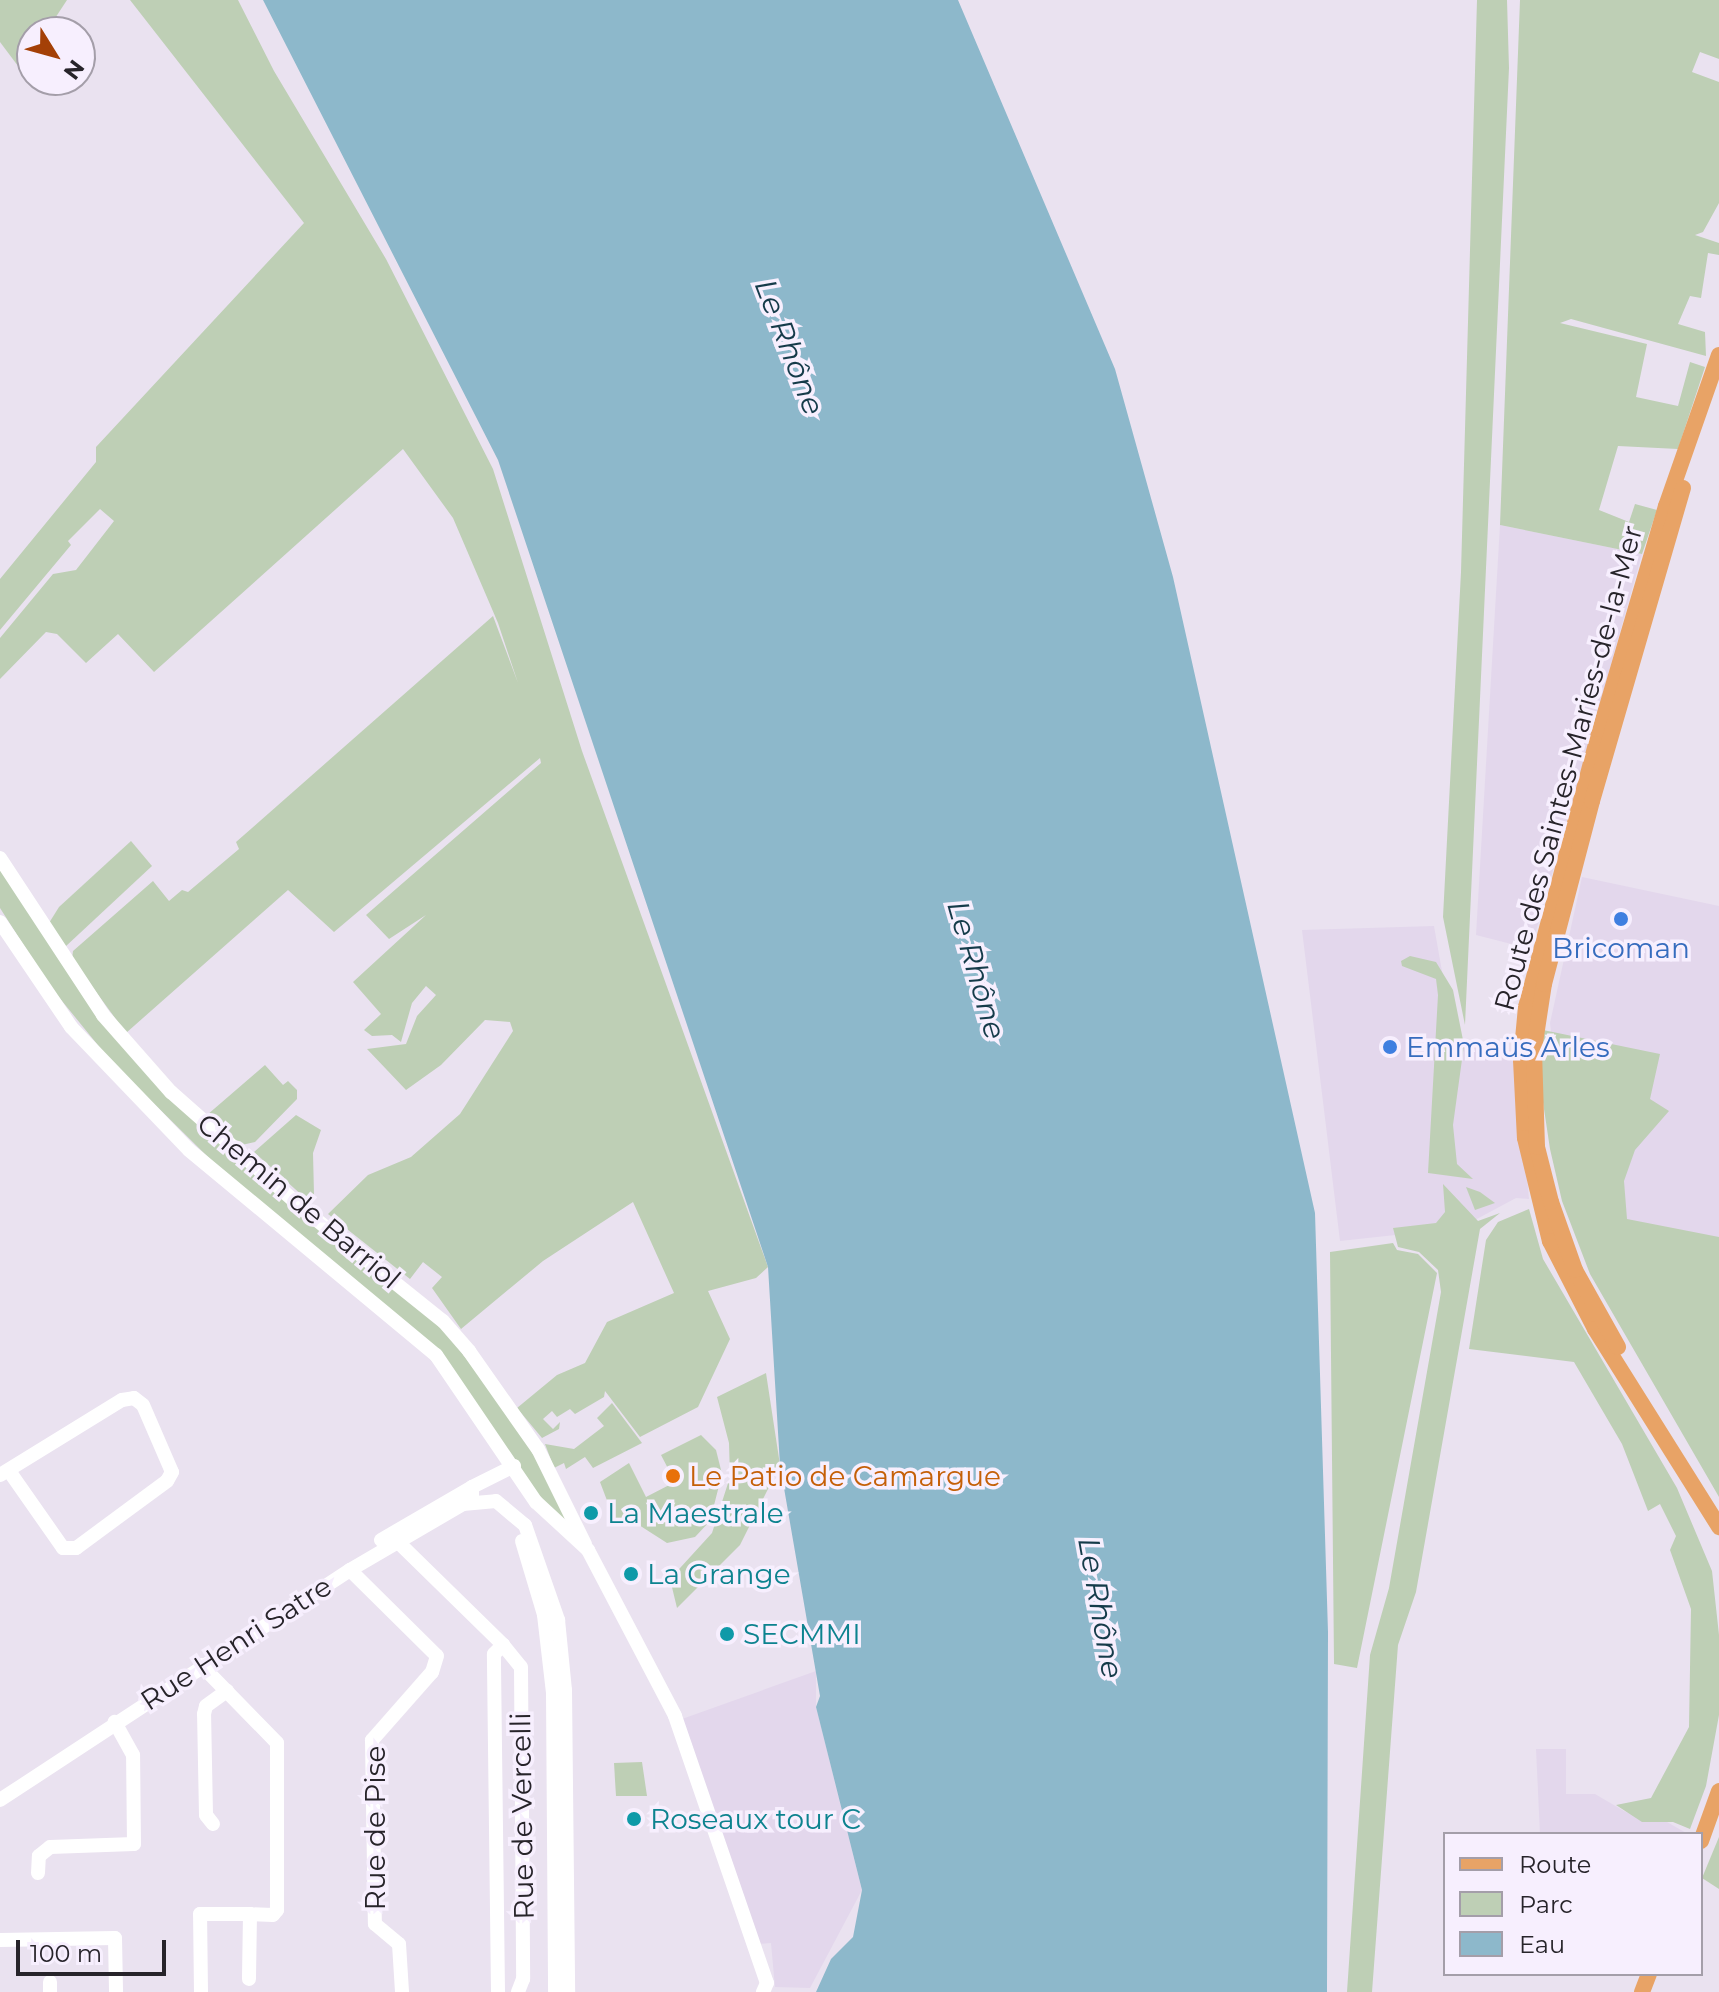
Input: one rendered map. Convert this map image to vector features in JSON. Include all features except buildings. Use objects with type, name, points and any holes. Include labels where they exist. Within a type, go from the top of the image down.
[{"type":"main road","name":"Route des Saintes-Maries-de-la-Mer","points":[[1719,355],[1592,801],[1544,984],[1534,1049],[1537,1147],[1551,1202],[1575,1270],[1628,1365],[1643,1404],[1715,1521],[1719,1542]]},
{"type":"main road","points":[[1703,1835],[1719,1791]]},
{"type":"street","name":"Chemin de Barriol","points":[[0,858],[103,1015],[171,1092],[308,1213],[443,1321],[538,1449],[570,1521],[675,1716],[767,1983],[763,1992]]},
{"type":"street","points":[[0,922],[71,1027],[189,1150],[430,1349],[547,1516],[588,1550]]},
{"type":"street","points":[[134,1398],[143,1405],[172,1472],[167,1481],[76,1548],[63,1548],[4,1473],[122,1400],[134,1398]]},
{"type":"street","points":[[218,1653],[230,1636],[310,1583],[474,1496],[514,1466]]},
{"type":"street","points":[[474,1496],[503,1513],[517,1530],[545,1623],[553,1693],[555,1992]]},
{"type":"street","points":[[474,1496],[503,1504],[525,1525],[558,1620],[565,1690],[568,1992]]},
{"type":"street","name":"Rue Henri Satre","points":[[0,1800],[218,1653],[474,1496]]},
{"type":"street","name":"Rue de Vercelli","points":[[398,1542],[503,1645],[521,1667],[523,1979],[518,1992]]},
{"type":"street","name":"Rue de Pise","points":[[350,1570],[437,1656],[432,1672],[372,1740],[375,1924],[399,1944],[402,1992]]},
{"type":"street","name":"Rue de Vercelli","points":[[498,1992],[494,1654],[503,1645]]},
{"type":"street","points":[[201,1665],[277,1743],[277,1910],[273,1915],[200,1914],[201,1992]]},
{"type":"street","points":[[213,1824],[206,1815],[204,1714],[206,1706],[227,1691]]},
{"type":"street","points":[[38,1873],[39,1856],[50,1847],[134,1844],[133,1755],[115,1722]]},
{"type":"street","points":[[249,1979],[250,1914]]},
{"type":"street","points":[[0,1940],[115,1938],[116,1992]]},
{"type":"shaded area","points":[[1500,525],[1642,554],[1531,949],[1476,935]]},
{"type":"shaded area","points":[[1582,877],[1719,906],[1719,1239],[1572,1209],[1550,1023]]},
{"type":"shaded area","points":[[1434,926],[1455,1045],[1516,1053],[1529,1199],[1516,1198],[1460,1228],[1340,1241],[1302,930]]},
{"type":"shaded area","points":[[816,1671],[816,1707],[862,1890],[810,1988],[775,1987],[771,1943],[757,1944],[682,1719]]},
{"type":"shaded area","points":[[1536,1749],[1566,1749],[1566,1794],[1595,1794],[1647,1821],[1660,1818],[1684,1832],[1540,1832]]},
{"type":"green space","points":[[0,0],[67,0],[56,16],[16,16],[16,63],[0,42]]},
{"type":"green space","points":[[130,0],[238,0],[274,71],[386,259],[493,469],[582,751],[768,1267],[756,1278],[708,1291],[730,1339],[698,1407],[640,1437],[605,1391],[604,1397],[575,1414],[570,1409],[557,1417],[552,1411],[543,1419],[553,1429],[560,1422],[559,1429],[542,1438],[517,1408],[557,1375],[585,1363],[607,1322],[674,1293],[633,1202],[543,1261],[461,1329],[432,1288],[442,1277],[423,1262],[410,1279],[328,1214],[368,1175],[411,1157],[460,1114],[513,1031],[510,1022],[485,1020],[441,1065],[406,1090],[367,1049],[406,1044],[417,1016],[436,995],[426,986],[412,1003],[401,1042],[392,1035],[372,1036],[364,1030],[381,1014],[353,982],[426,915],[389,939],[366,915],[541,763],[540,758],[334,932],[288,890],[126,1033],[72,959],[73,951],[153,881],[169,901],[182,890],[188,892],[239,849],[236,842],[493,616],[518,683],[498,623],[453,518],[403,449],[154,672],[118,634],[86,663],[57,634],[46,632],[0,679],[0,638],[53,574],[76,570],[114,521],[100,509],[68,541],[71,545],[0,630],[0,579],[96,462],[96,447],[304,223]]},
{"type":"green space","points":[[1477,0],[1507,0],[1509,68],[1465,1025],[1443,917],[1461,572]]},
{"type":"green space","points":[[1520,0],[1719,0],[1719,59],[1700,52],[1692,72],[1719,82],[1719,203],[1703,232],[1695,235],[1719,243],[1719,255],[1708,253],[1701,298],[1690,296],[1678,324],[1705,332],[1706,356],[1571,319],[1560,323],[1647,344],[1636,397],[1678,406],[1690,362],[1705,367],[1678,449],[1618,446],[1599,510],[1629,522],[1635,504],[1657,510],[1642,554],[1500,525]]},
{"type":"green space","points":[[131,841],[152,866],[65,947],[49,923],[59,907]]},
{"type":"green space","points":[[0,867],[88,1002],[135,1057],[438,1321],[531,1445],[567,1516],[563,1520],[551,1513],[439,1351],[212,1161],[110,1060],[49,985],[0,908]]},
{"type":"green space","points":[[1410,956],[1436,962],[1453,990],[1464,1045],[1453,1125],[1457,1164],[1473,1179],[1428,1173],[1438,995],[1436,979],[1402,966],[1401,961]]},
{"type":"green space","points":[[1543,1030],[1660,1054],[1650,1099],[1669,1111],[1635,1150],[1624,1181],[1627,1219],[1719,1237],[1719,1497],[1590,1274],[1562,1201],[1541,1089]]},
{"type":"green space","points":[[265,1065],[283,1085],[288,1081],[297,1090],[297,1099],[255,1142],[237,1146],[207,1115]]},
{"type":"green space","points":[[296,1115],[321,1130],[313,1153],[314,1194],[305,1198],[254,1152]]},
{"type":"green space","points":[[1443,1184],[1478,1221],[1500,1213],[1480,1229],[1416,1592],[1398,1645],[1372,1992],[1347,1992],[1370,1655],[1389,1588],[1441,1292],[1438,1270],[1419,1252],[1398,1247],[1393,1228],[1436,1223],[1445,1212]]},
{"type":"green space","points":[[1466,1187],[1480,1192],[1495,1203],[1475,1210]]},
{"type":"green space","points":[[1529,1209],[1543,1259],[1677,1488],[1712,1571],[1719,1635],[1719,1715],[1706,1786],[1690,1829],[1673,1822],[1642,1822],[1616,1805],[1651,1798],[1689,1727],[1691,1609],[1670,1550],[1676,1536],[1660,1504],[1648,1511],[1622,1444],[1574,1362],[1469,1349],[1486,1240],[1498,1222]]},
{"type":"green space","points":[[1393,1243],[1397,1250],[1418,1254],[1437,1273],[1357,1668],[1334,1664],[1330,1252]]},
{"type":"green space","points":[[766,1373],[780,1465],[740,1545],[677,1608],[670,1579],[712,1533],[730,1477],[729,1443],[717,1397]]},
{"type":"green space","points":[[612,1403],[642,1443],[593,1468],[585,1457],[566,1469],[564,1463],[554,1468],[545,1444],[574,1449],[604,1426],[597,1418]]},
{"type":"green space","points":[[701,1435],[716,1450],[722,1474],[710,1521],[695,1537],[667,1543],[628,1518],[614,1519],[600,1482],[629,1463],[646,1497],[675,1482],[661,1455]]},
{"type":"green space","points":[[642,1762],[647,1796],[616,1796],[614,1763]]},
{"type":"green space","points":[[1719,1837],[1719,1889],[1703,1876]]},
{"type":"water","name":"Le Rhône","points":[[263,0],[958,0],[1115,369],[1173,577],[1315,1213],[1328,1632],[1327,1992],[816,1992],[831,1959],[853,1937],[862,1890],[816,1707],[820,1696],[780,1465],[768,1267],[498,460]]},
{"type":"place","name":"Bricoman","points":[[1621,919]]},
{"type":"place","name":"Emmaüs Arles","points":[[1390,1047]]},
{"type":"place","name":"Le Patio de Camargue","points":[[673,1476]]},
{"type":"place","name":"La Maestrale","points":[[591,1513]]},
{"type":"place","name":"La Grange","points":[[631,1574]]},
{"type":"place","name":"SECMMI","points":[[727,1634]]},
{"type":"place","name":"Roseaux tour C","points":[[634,1819]]}]
